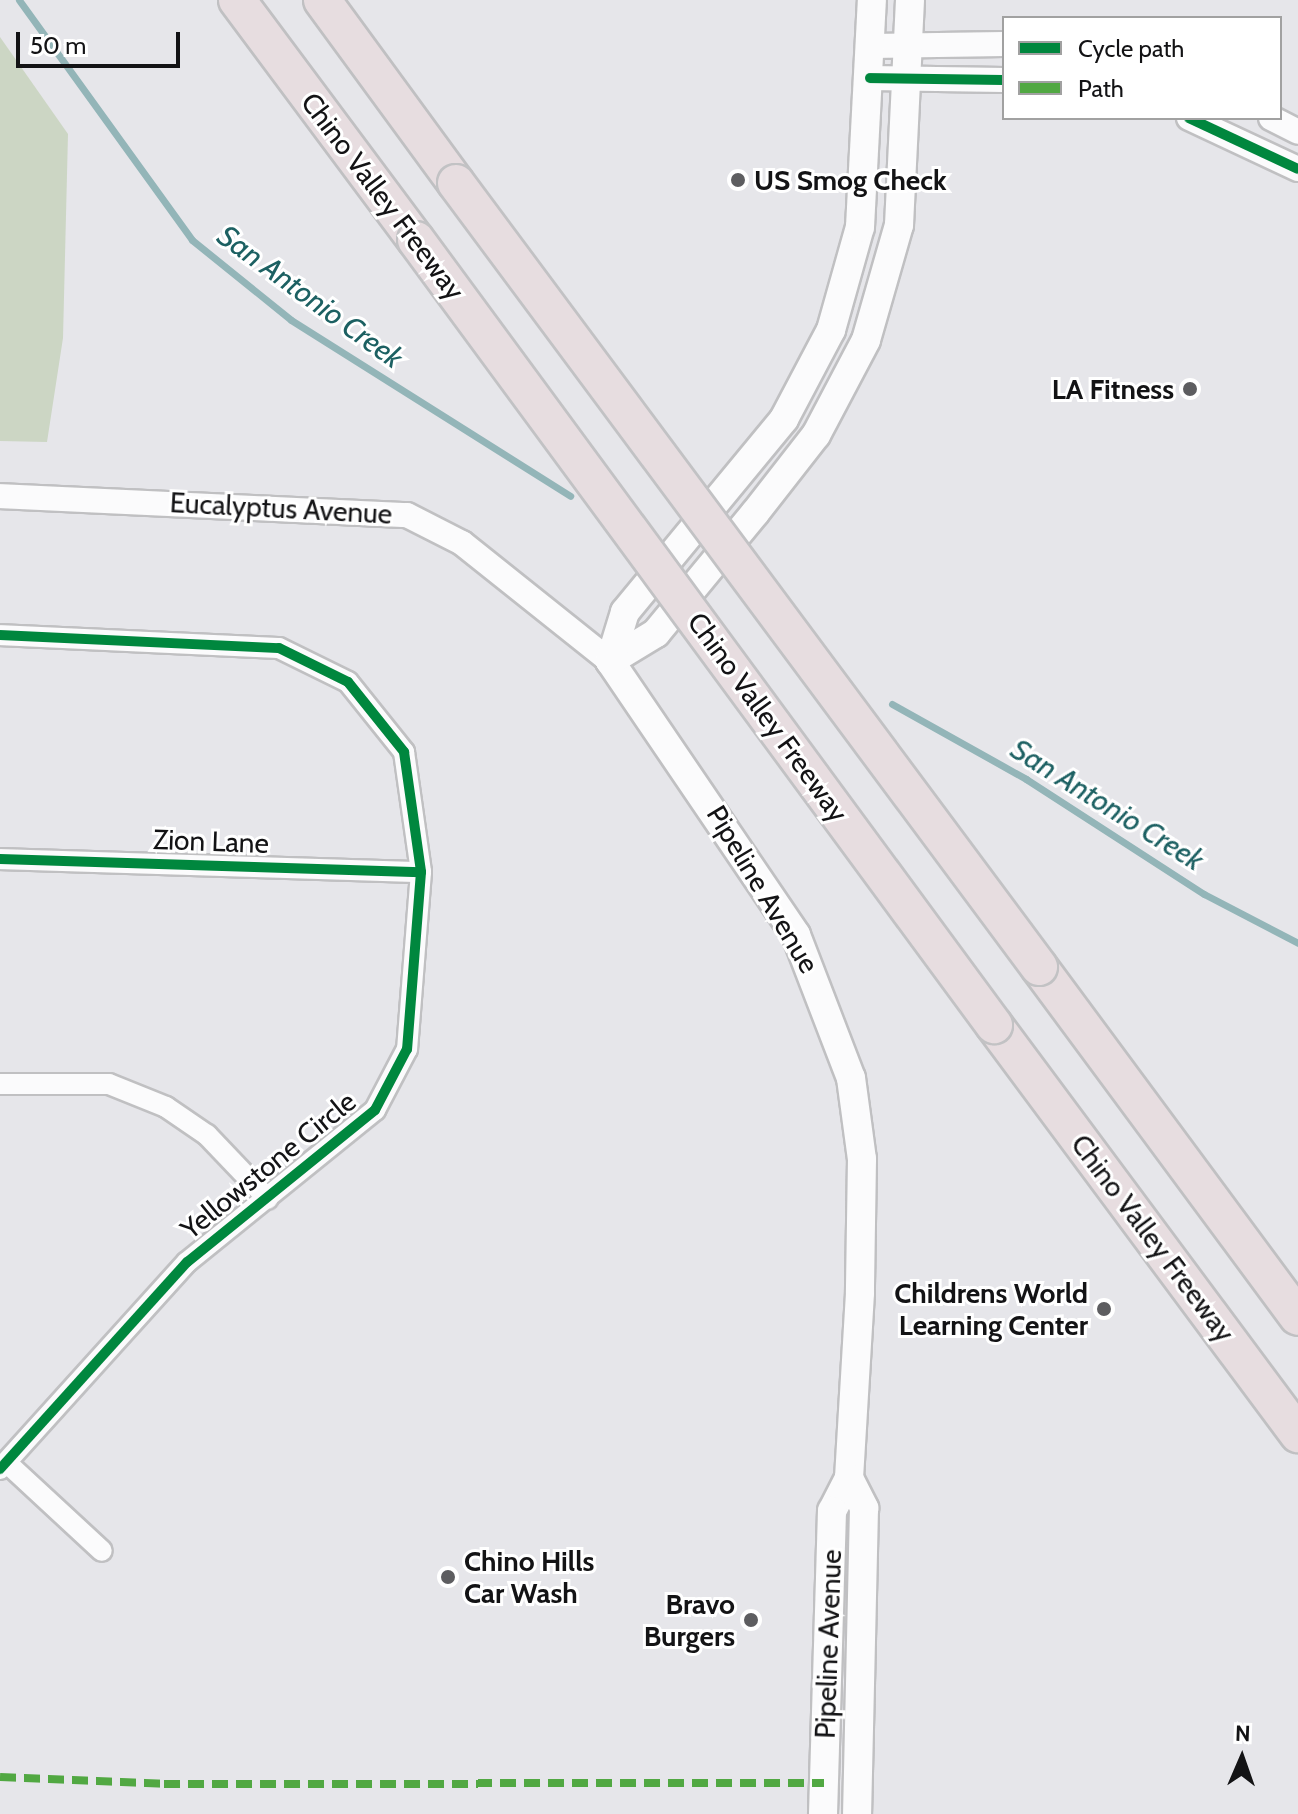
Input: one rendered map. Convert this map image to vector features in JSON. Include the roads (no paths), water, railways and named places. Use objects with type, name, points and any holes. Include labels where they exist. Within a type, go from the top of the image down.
[{"type":"highway","name":"Chino Valley Freeway","points":[[237,0],[1298,1434]]},
{"type":"highway","points":[[322,0],[1298,1317]]},
{"type":"main road","points":[[610,661],[625,612],[784,419],[831,330],[860,227],[872,46],[872,0]]},
{"type":"main road","points":[[610,661],[656,633],[837,401],[866,340],[899,225],[910,0]]},
{"type":"main road","name":"Pipeline Avenue","points":[[610,661],[796,935],[841,1042],[862,1159],[849,1478],[832,1511],[823,1808]]},
{"type":"main road","name":"Pipeline Avenue","points":[[849,1478],[864,1508],[857,1806]]},
{"type":"street","points":[[872,46],[909,40],[1002,44]]},
{"type":"street","points":[[870,78],[1002,80]]},
{"type":"street","points":[[1193,120],[1298,169]]},
{"type":"street","points":[[1275,120],[1298,132]]},
{"type":"street","name":"Eucalyptus Avenue","points":[[0,496],[407,515],[462,543],[610,661]]},
{"type":"street","name":"Yellowstone Circle","points":[[0,635],[279,648],[348,682],[404,752],[421,872],[407,1049],[375,1110],[187,1262],[4,1466]]},
{"type":"street","name":"Zion Lane","points":[[0,859],[421,872]]},
{"type":"street","points":[[0,1084],[109,1084],[166,1107],[207,1135],[268,1199]]},
{"type":"street","points":[[4,1466],[102,1551]]},
{"type":"waterway","name":"San Antonio Creek","points":[[19,0],[192,240],[291,320],[570,496]]},
{"type":"waterway","name":"San Antonio Creek","points":[[892,704],[1026,779],[1204,894],[1298,943]]},
{"type":"place","name":"US Smog Check","points":[[738,180]]},
{"type":"place","name":"LA Fitness","points":[[1190,389]]},
{"type":"place","name":"Childrens World Learning Center","points":[[1104,1309]]},
{"type":"place","name":"Chino Hills Car Wash","points":[[448,1577]]},
{"type":"place","name":"Bravo Burgers","points":[[751,1620]]}]
